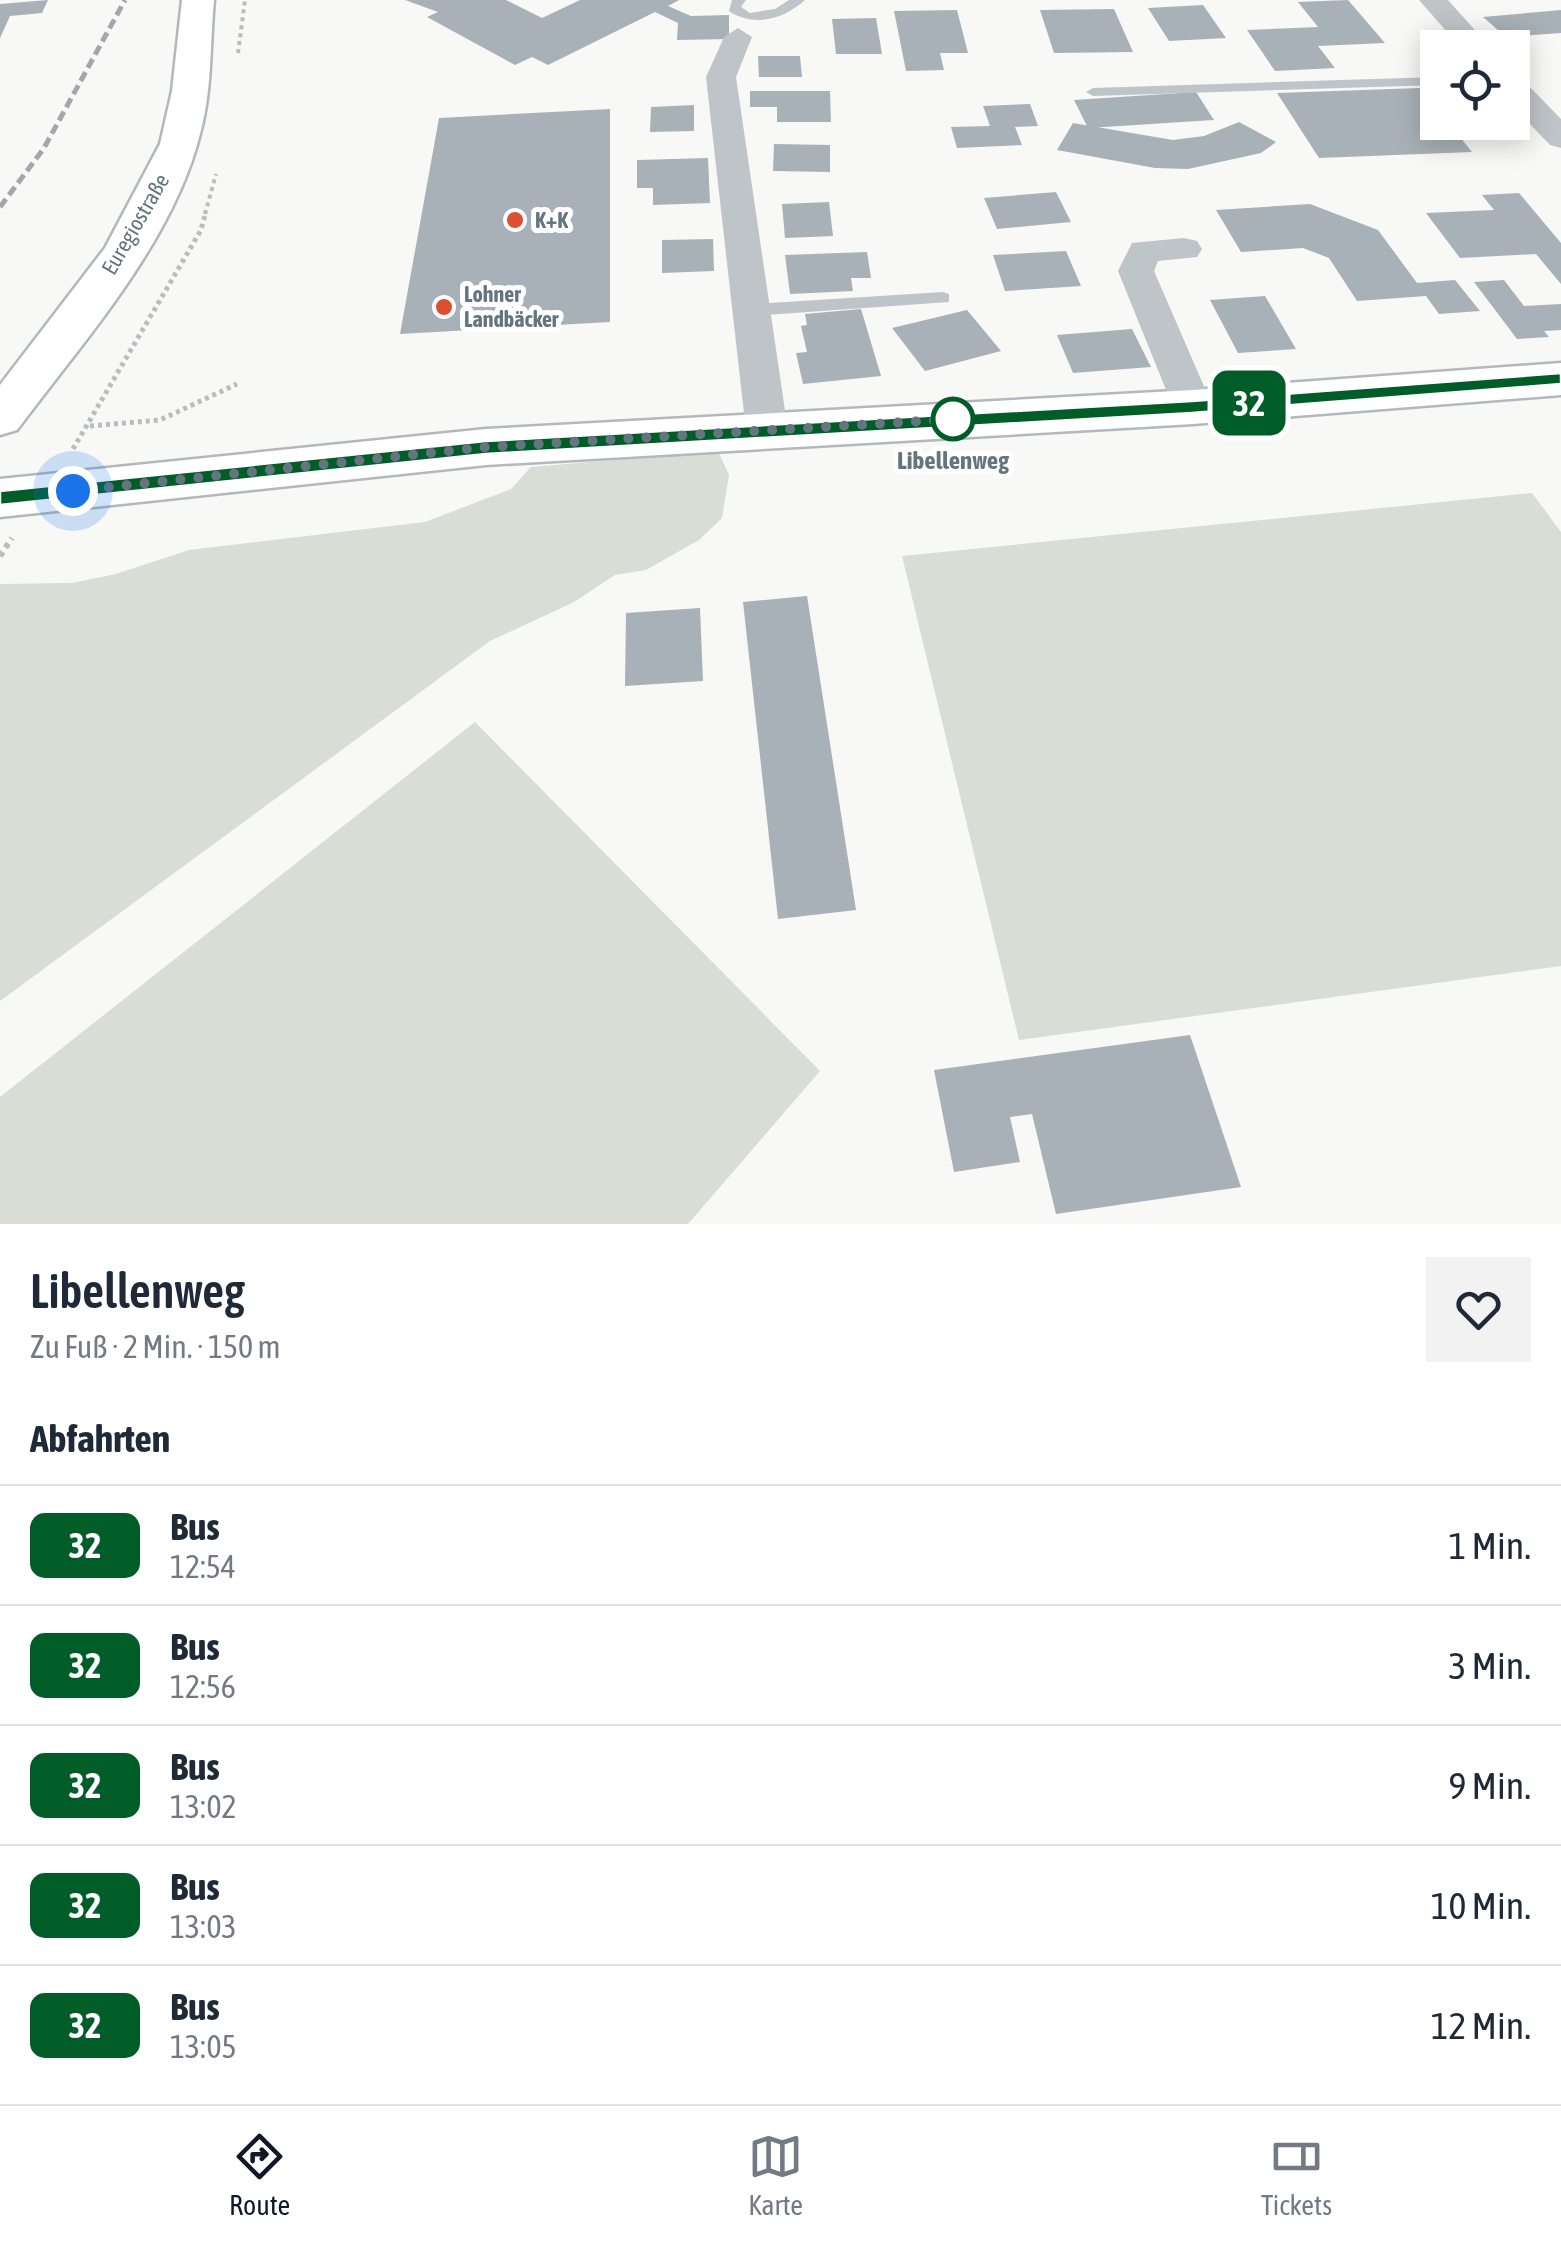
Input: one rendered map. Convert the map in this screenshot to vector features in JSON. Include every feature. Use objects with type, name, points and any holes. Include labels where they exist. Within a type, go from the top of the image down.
[{"type":"street","name":"Euregiostraße","points":[[0,418],[88,304],[148,209],[184,122],[198,0]]},
{"type":"street","points":[[1433,0],[1460,30]]},
{"type":"street","points":[[738,37],[721,77],[767,431]]},
{"type":"street","points":[[1530,105],[1561,138]]},
{"type":"street","points":[[1184,249],[1146,251],[1136,271],[1192,407]]},
{"type":"street","points":[[0,498],[486,447],[1192,407],[1561,379]]},
{"type":"lane","points":[[738,0],[734,8],[747,17],[778,13],[798,0]]},
{"type":"lane","points":[[1093,92],[1420,82]]},
{"type":"lane","points":[[754,310],[943,298]]},
{"type":"path","points":[[88,426],[160,420],[237,384]]},
{"type":"shaded area","points":[[718,451],[729,475],[722,518],[699,540],[646,570],[615,575],[574,602],[490,641],[0,1001],[0,584],[72,583],[116,574],[189,550],[425,522],[511,489],[531,467]]},
{"type":"shaded area","points":[[1532,493],[1561,532],[1561,966],[1019,1040],[902,556]]},
{"type":"shaded area","points":[[475,722],[820,1071],[688,1224],[0,1224],[0,1097]]},
{"type":"building","points":[[48,0],[42,13],[10,16],[0,38],[0,4]]},
{"type":"building","points":[[405,0],[506,0],[542,18],[580,0],[679,0],[668,6],[691,16],[729,15],[729,39],[677,40],[678,23],[655,12],[548,65],[532,57],[515,65],[427,17],[438,12]]},
{"type":"building","points":[[1348,0],[1385,43],[1318,46],[1335,68],[1275,71],[1247,30],[1318,27],[1298,2]]},
{"type":"building","points":[[1203,5],[1226,38],[1169,41],[1148,8]]},
{"type":"building","points":[[1114,9],[1133,52],[1054,53],[1040,10]]},
{"type":"building","points":[[957,10],[968,53],[940,53],[944,70],[906,71],[894,11]]},
{"type":"building","points":[[1561,10],[1561,33],[1530,35],[1530,30],[1498,30],[1483,17]]},
{"type":"building","points":[[876,18],[882,54],[836,54],[832,19]]},
{"type":"building","points":[[758,56],[800,56],[802,77],[759,77]]},
{"type":"building","points":[[1420,88],[1420,140],[1462,140],[1472,152],[1319,158],[1277,93]]},
{"type":"building","points":[[750,91],[830,91],[831,122],[777,122],[777,107],[750,107]]},
{"type":"building","points":[[1196,92],[1214,120],[1088,128],[1074,100]]},
{"type":"building","points":[[1030,104],[1038,126],[1015,127],[1022,145],[957,148],[951,127],[990,126],[983,106]]},
{"type":"building","points":[[694,105],[694,131],[650,132],[651,107]]},
{"type":"building","name":"K+K","points":[[610,109],[610,322],[400,334],[439,118]]},
{"type":"building","points":[[1239,122],[1276,142],[1261,153],[1188,169],[1155,168],[1057,150],[1073,123],[1173,140],[1204,136]]},
{"type":"building","points":[[774,144],[830,145],[830,172],[773,171]]},
{"type":"building","points":[[708,158],[710,203],[653,205],[653,188],[637,188],[637,160]]},
{"type":"building","points":[[1056,192],[1071,222],[997,229],[984,198]]},
{"type":"building","points":[[1519,193],[1561,243],[1561,284],[1536,254],[1460,258],[1426,213],[1494,210],[1482,195]]},
{"type":"building","points":[[829,202],[833,236],[785,238],[782,204]]},
{"type":"building","points":[[1310,204],[1378,230],[1417,283],[1455,280],[1480,311],[1439,314],[1426,296],[1357,301],[1329,258],[1303,248],[1241,252],[1216,210]]},
{"type":"building","points":[[713,239],[714,271],[662,273],[662,240]]},
{"type":"building","points":[[1066,251],[1081,286],[1005,291],[993,255]]},
{"type":"building","points":[[867,252],[871,278],[851,278],[853,291],[790,294],[785,255]]},
{"type":"building","points":[[1504,280],[1524,306],[1561,304],[1561,330],[1544,331],[1549,337],[1517,339],[1474,282]]},
{"type":"building","points":[[1265,296],[1296,349],[1238,353],[1210,300]]},
{"type":"building","points":[[861,309],[881,376],[803,384],[796,353],[807,352],[801,326],[807,325],[805,314]]},
{"type":"building","points":[[967,310],[1001,351],[925,371],[892,328]]},
{"type":"building","points":[[1132,329],[1151,367],[1073,373],[1057,335]]},
{"type":"building","points":[[807,596],[856,910],[778,919],[743,602]]},
{"type":"building","points":[[700,608],[703,681],[625,686],[626,613]]},
{"type":"building","points":[[1190,1035],[1241,1187],[1056,1214],[1032,1114],[1010,1117],[1020,1162],[954,1172],[934,1070]]},
{"type":"railway","points":[[0,207],[44,148],[125,0]]},
{"type":"bus line","name":"32","points":[[0,498],[486,447],[1192,407],[1561,379]]},
{"type":"place","name":"K+K","points":[[515,220]]},
{"type":"place","name":"Lohner Landbäcker","points":[[444,307]]},
{"type":"place","name":"Libellenweg","points":[[953,419]]},
{"type":"route","points":[[73,491],[486,447],[959,419],[953,419]]}]
